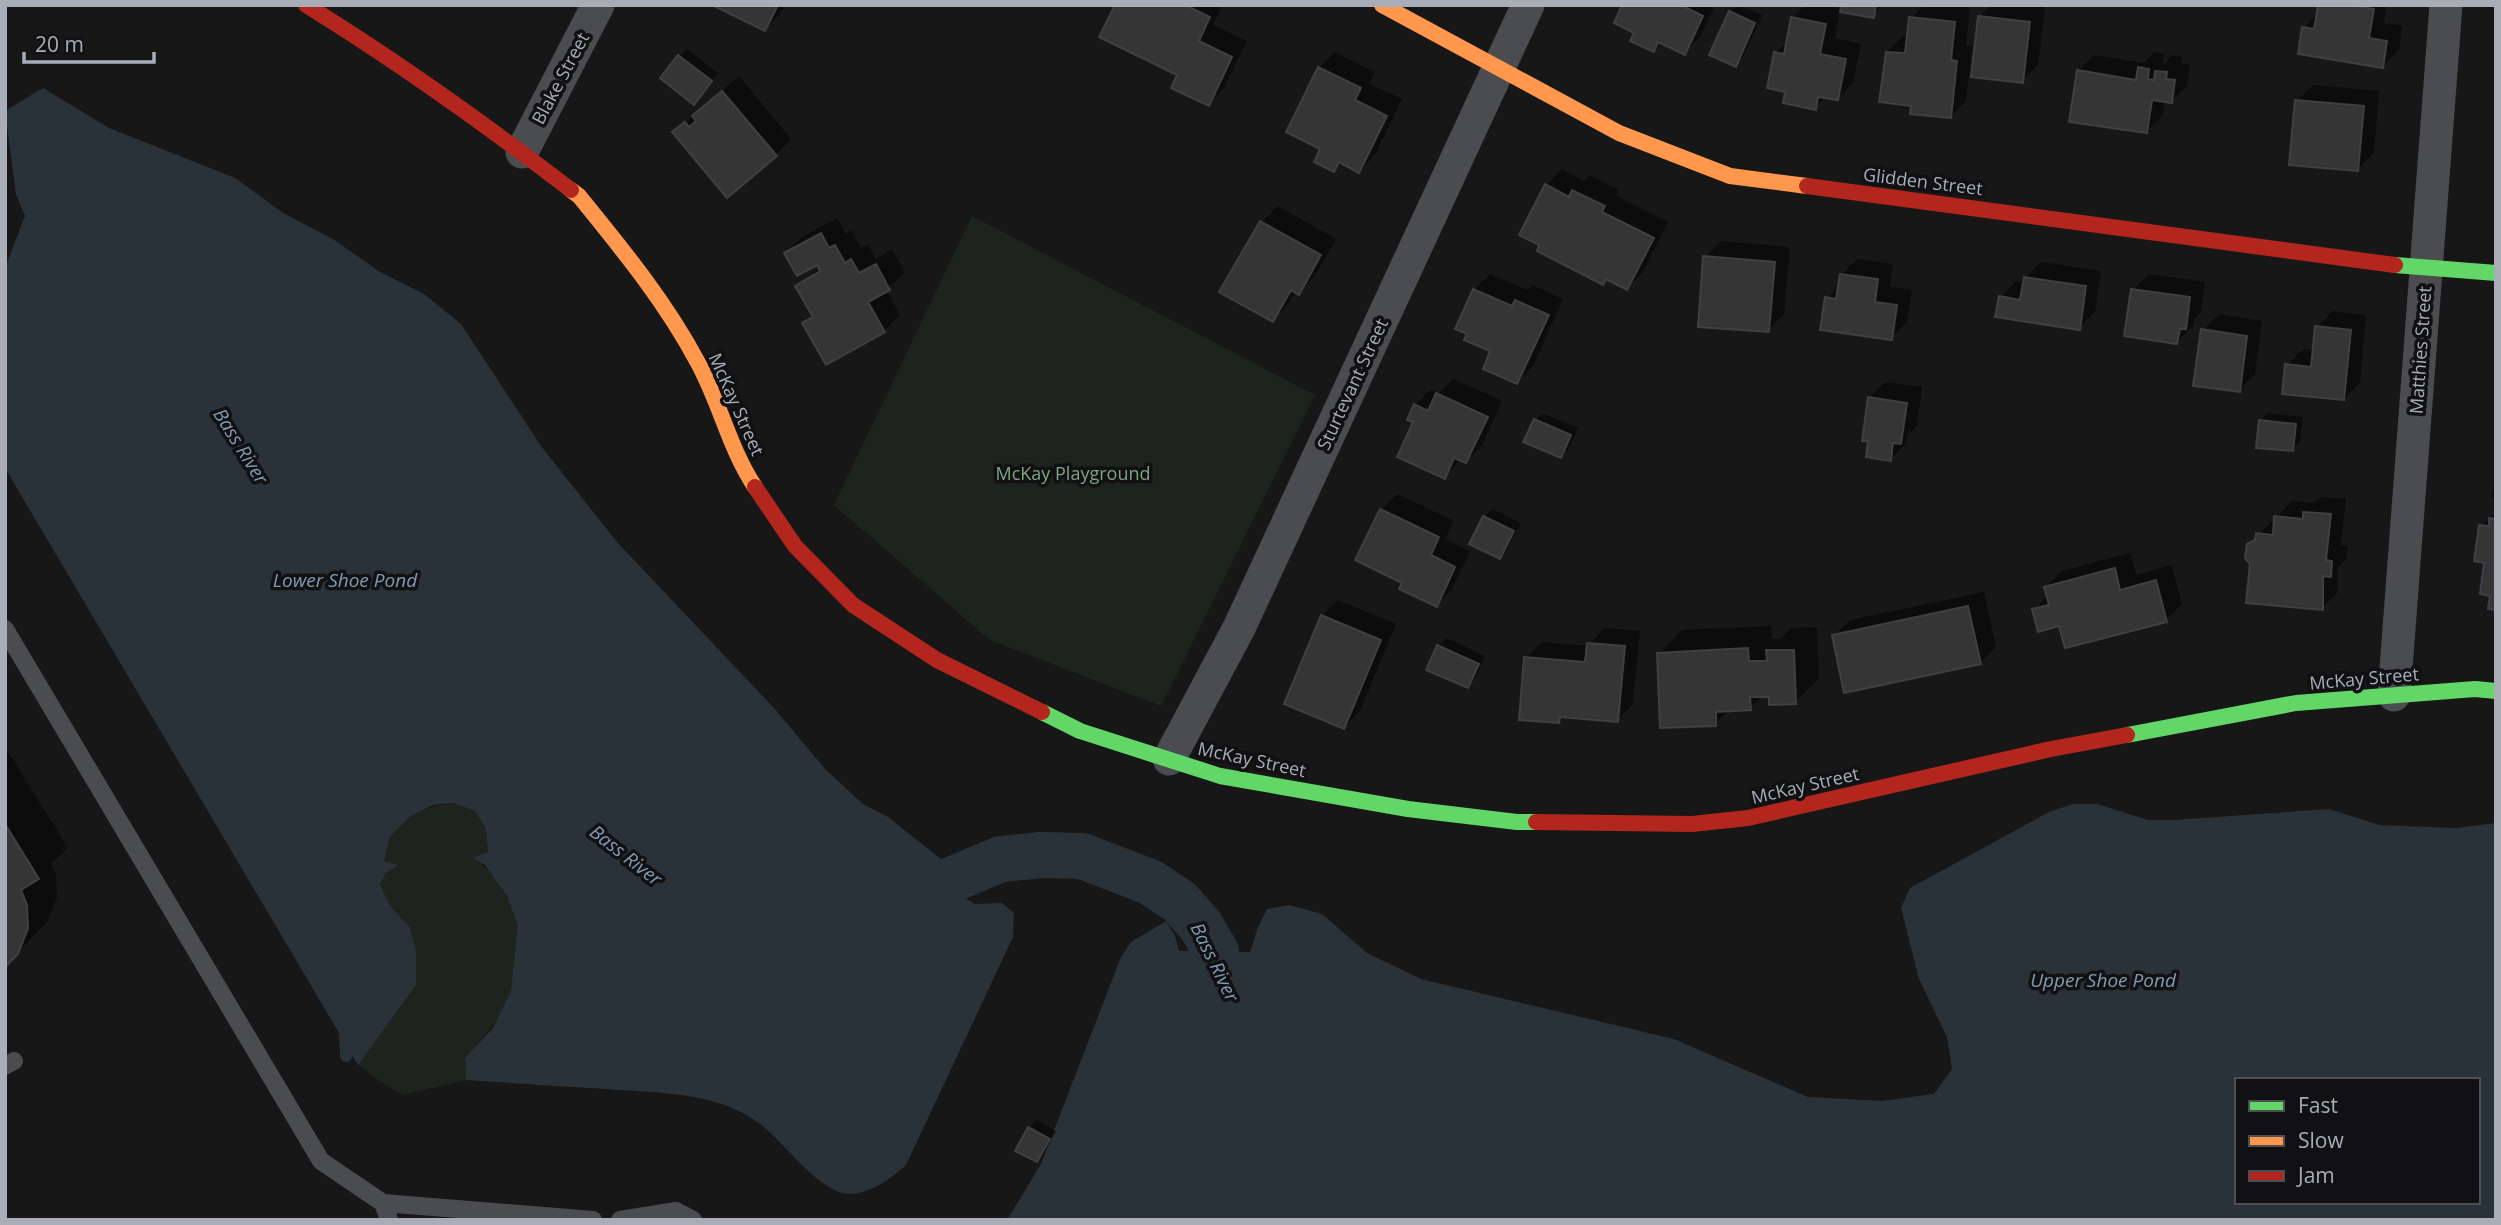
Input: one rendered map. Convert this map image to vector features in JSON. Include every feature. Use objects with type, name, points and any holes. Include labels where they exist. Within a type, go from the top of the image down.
[{"type":"main road","name":"McKay Street","points":[[306,5],[394,60],[496,131],[579,196],[644,276],[698,362],[741,465],[795,546],[853,605],[937,660],[1080,731],[1220,776],[1440,814],[1517,822],[1692,824],[1748,818],[2051,749],[2283,706],[2475,689],[2496,691]]},
{"type":"main road","name":"Glidden Street","points":[[1382,5],[1619,133],[1730,176],[2426,268],[2496,273]]},
{"type":"street","name":"Blake Street","points":[[522,152],[598,5]]},
{"type":"street","name":"Sturtevant Street","points":[[1169,759],[1239,628],[1528,5]]},
{"type":"street","name":"Matthies Street","points":[[2394,695],[2446,5]]},
{"type":"lane","points":[[5,629],[321,1161],[386,1212],[593,1220]]},
{"type":"lane","points":[[620,1220],[676,1212],[693,1220]]},
{"type":"green space","name":"McKay Playground","points":[[972,216],[1315,395],[1161,706],[990,640],[834,505]]},
{"type":"green space","points":[[453,803],[475,811],[486,829],[488,852],[474,858],[502,888],[516,916],[518,940],[514,977],[511,991],[498,1019],[465,1058],[466,1080],[403,1095],[358,1065],[378,1035],[409,926],[391,907],[380,885],[386,873],[397,865],[384,861],[385,852],[394,830],[408,818],[435,806]]},
{"type":"water","name":"Lower Shoe Pond","points":[[43,88],[109,128],[235,178],[283,213],[333,239],[380,272],[424,294],[461,324],[541,446],[617,542],[774,708],[825,769],[863,804],[888,817],[946,863],[960,895],[975,904],[1002,903],[1014,913],[1013,937],[906,1165],[899,1171],[875,1187],[848,1194],[827,1186],[816,1178],[772,1134],[750,1117],[716,1102],[661,1093],[466,1080],[465,1058],[493,1028],[511,991],[518,925],[507,896],[485,865],[473,858],[488,852],[486,829],[475,811],[453,803],[433,805],[411,816],[390,836],[384,861],[398,865],[386,873],[380,885],[391,907],[409,926],[416,951],[416,985],[358,1065],[5,468],[5,268],[25,216],[16,194],[5,111]]},
{"type":"water","name":"Upper Shoe Pond","points":[[2073,804],[2097,804],[2148,820],[2329,809],[2379,825],[2456,828],[2496,823],[2496,1220],[1007,1220],[1041,1164],[1121,957],[1131,942],[1166,921],[1175,936],[1179,951],[1250,952],[1267,909],[1289,905],[1322,914],[1367,953],[1421,979],[1674,1039],[1808,1097],[1882,1101],[1934,1094],[1952,1069],[1947,1037],[1919,979],[1901,908],[1910,888],[2049,812]]},
{"type":"building","points":[[712,5],[778,5],[765,31]]},
{"type":"building","points":[[1115,5],[1185,5],[1210,17],[1199,41],[1232,57],[1209,106],[1171,88],[1177,75],[1099,37]]},
{"type":"building","points":[[1622,5],[1681,5],[1703,16],[1685,55],[1658,42],[1654,52],[1630,41],[1634,33],[1614,23]]},
{"type":"building","points":[[1841,5],[1876,5],[1874,18],[1840,12]]},
{"type":"building","points":[[2318,5],[2352,5],[2374,9],[2369,38],[2387,41],[2383,68],[2298,54],[2302,27],[2314,29]]},
{"type":"building","points":[[1729,11],[1755,23],[1736,67],[1709,55]]},
{"type":"building","points":[[1978,16],[2030,22],[2023,83],[1971,77]]},
{"type":"building","points":[[1791,17],[1826,24],[1820,54],[1846,59],[1838,100],[1818,97],[1816,110],[1783,103],[1785,92],[1767,88],[1774,52],[1784,54]]},
{"type":"building","points":[[1909,17],[1955,22],[1951,60],[1957,61],[1951,118],[1910,114],[1911,106],[1879,102],[1886,52],[1905,53]]},
{"type":"building","points":[[678,55],[712,81],[694,105],[660,78]]},
{"type":"building","points":[[1318,67],[1361,88],[1355,100],[1387,116],[1359,173],[1339,162],[1334,172],[1314,162],[1320,149],[1286,132]]},
{"type":"building","points":[[2138,67],[2149,69],[2148,79],[2154,80],[2155,71],[2167,72],[2166,79],[2175,80],[2172,103],[2152,100],[2147,133],[2069,122],[2077,70],[2136,80]]},
{"type":"building","points":[[722,91],[777,156],[727,198],[672,132],[685,122],[689,127],[696,121],[692,116]]},
{"type":"building","points":[[2295,100],[2364,106],[2358,171],[2289,165]]},
{"type":"building","points":[[1545,184],[1569,197],[1572,190],[1605,206],[1602,212],[1654,238],[1627,290],[1606,279],[1603,285],[1537,251],[1539,245],[1519,235]]},
{"type":"building","points":[[1260,221],[1321,255],[1299,295],[1291,290],[1273,322],[1219,292]]},
{"type":"building","points":[[821,233],[829,248],[835,245],[845,263],[851,259],[859,273],[876,264],[890,290],[868,302],[885,332],[826,365],[802,323],[813,317],[795,286],[820,271],[817,265],[797,276],[784,253]]},
{"type":"building","points":[[1703,256],[1775,262],[1769,332],[1698,327]]},
{"type":"building","points":[[1840,274],[1878,279],[1875,302],[1897,305],[1892,340],[1820,330],[1825,297],[1836,299]]},
{"type":"building","points":[[2024,277],[2086,286],[2080,330],[1995,317],[1999,296],[2020,300]]},
{"type":"building","points":[[1473,289],[1512,306],[1515,300],[1549,315],[1517,384],[1483,369],[1490,351],[1464,340],[1467,334],[1455,329]]},
{"type":"building","points":[[2131,289],[2190,297],[2186,329],[2180,329],[2177,344],[2124,336]]},
{"type":"building","points":[[2315,326],[2351,330],[2344,400],[2282,394],[2285,364],[2311,367]]},
{"type":"building","points":[[2201,329],[2247,336],[2240,392],[2193,386]]},
{"type":"building","points":[[1436,393],[1488,417],[1466,463],[1454,458],[1445,479],[1397,457],[1413,422],[1407,420],[1414,404],[1428,411]]},
{"type":"building","points":[[1868,397],[1907,403],[1901,444],[1893,443],[1891,461],[1866,457],[1868,441],[1862,441]]},
{"type":"building","points":[[1534,419],[1571,435],[1561,458],[1523,442]]},
{"type":"building","points":[[2259,420],[2296,424],[2293,451],[2256,448]]},
{"type":"building","points":[[1380,509],[1439,537],[1431,555],[1455,567],[1437,607],[1399,589],[1402,583],[1355,560]]},
{"type":"building","points":[[2303,512],[2331,514],[2326,560],[2332,561],[2331,577],[2323,576],[2323,610],[2246,603],[2250,564],[2245,558],[2247,544],[2255,540],[2256,533],[2273,535],[2274,516],[2303,519]]},
{"type":"building","points":[[1483,516],[1514,531],[1500,559],[1469,544]]},
{"type":"building","points":[[2489,518],[2496,519],[2496,610],[2488,609],[2490,596],[2480,594],[2484,563],[2474,561],[2479,525],[2489,526]]},
{"type":"building","points":[[2115,568],[2120,590],[2156,580],[2167,622],[2065,648],[2059,626],[2038,632],[2032,609],[2049,605],[2044,587]]},
{"type":"building","points":[[1968,606],[1981,664],[1844,693],[1832,635]]},
{"type":"building","points":[[1321,615],[1381,640],[1344,729],[1284,704]]},
{"type":"building","points":[[1587,643],[1625,646],[1618,722],[1560,717],[1559,723],[1519,720],[1524,657],[1585,662]]},
{"type":"building","points":[[1437,645],[1479,664],[1468,688],[1426,670]]},
{"type":"building","points":[[1748,648],[1749,661],[1767,661],[1766,650],[1794,650],[1796,704],[1769,705],[1769,697],[1750,697],[1751,710],[1716,712],[1716,726],[1660,728],[1657,653]]},
{"type":"building","points":[[5,824],[39,879],[21,890],[27,905],[28,928],[18,954],[5,967]]},
{"type":"building","points":[[5,824],[39,879],[21,890],[27,905],[28,928],[18,954],[5,967]]},
{"type":"building","points":[[1028,1127],[1050,1139],[1037,1162],[1015,1151]]},
{"type":"waterway","name":"Bass River","points":[[953,879],[1001,859],[1042,855],[1082,856],[1150,882],[1180,902],[1201,926],[1216,952]]},
{"type":"waterway","points":[[345,1029],[346,1056]]},
{"type":"traffic: fast","points":[[2395,265],[2496,273]]},
{"type":"traffic: fast","points":[[2127,735],[2296,703],[2475,689],[2496,691]]},
{"type":"traffic: fast","points":[[1042,712],[1080,731],[1220,776],[1408,809],[1536,822]]},
{"type":"traffic: slow","points":[[1382,5],[1619,133],[1730,176],[1807,186]]},
{"type":"traffic: slow","points":[[571,190],[579,196],[627,256],[685,339],[705,377],[738,457],[755,487]]},
{"type":"traffic: jam","points":[[306,5],[441,94],[571,190]]},
{"type":"traffic: jam","points":[[1807,186],[2395,265]]},
{"type":"traffic: jam","points":[[755,487],[795,546],[853,605],[937,660],[1042,712]]},
{"type":"traffic: jam","points":[[1536,822],[1692,824],[1748,818],[2051,749],[2127,735]]}]
